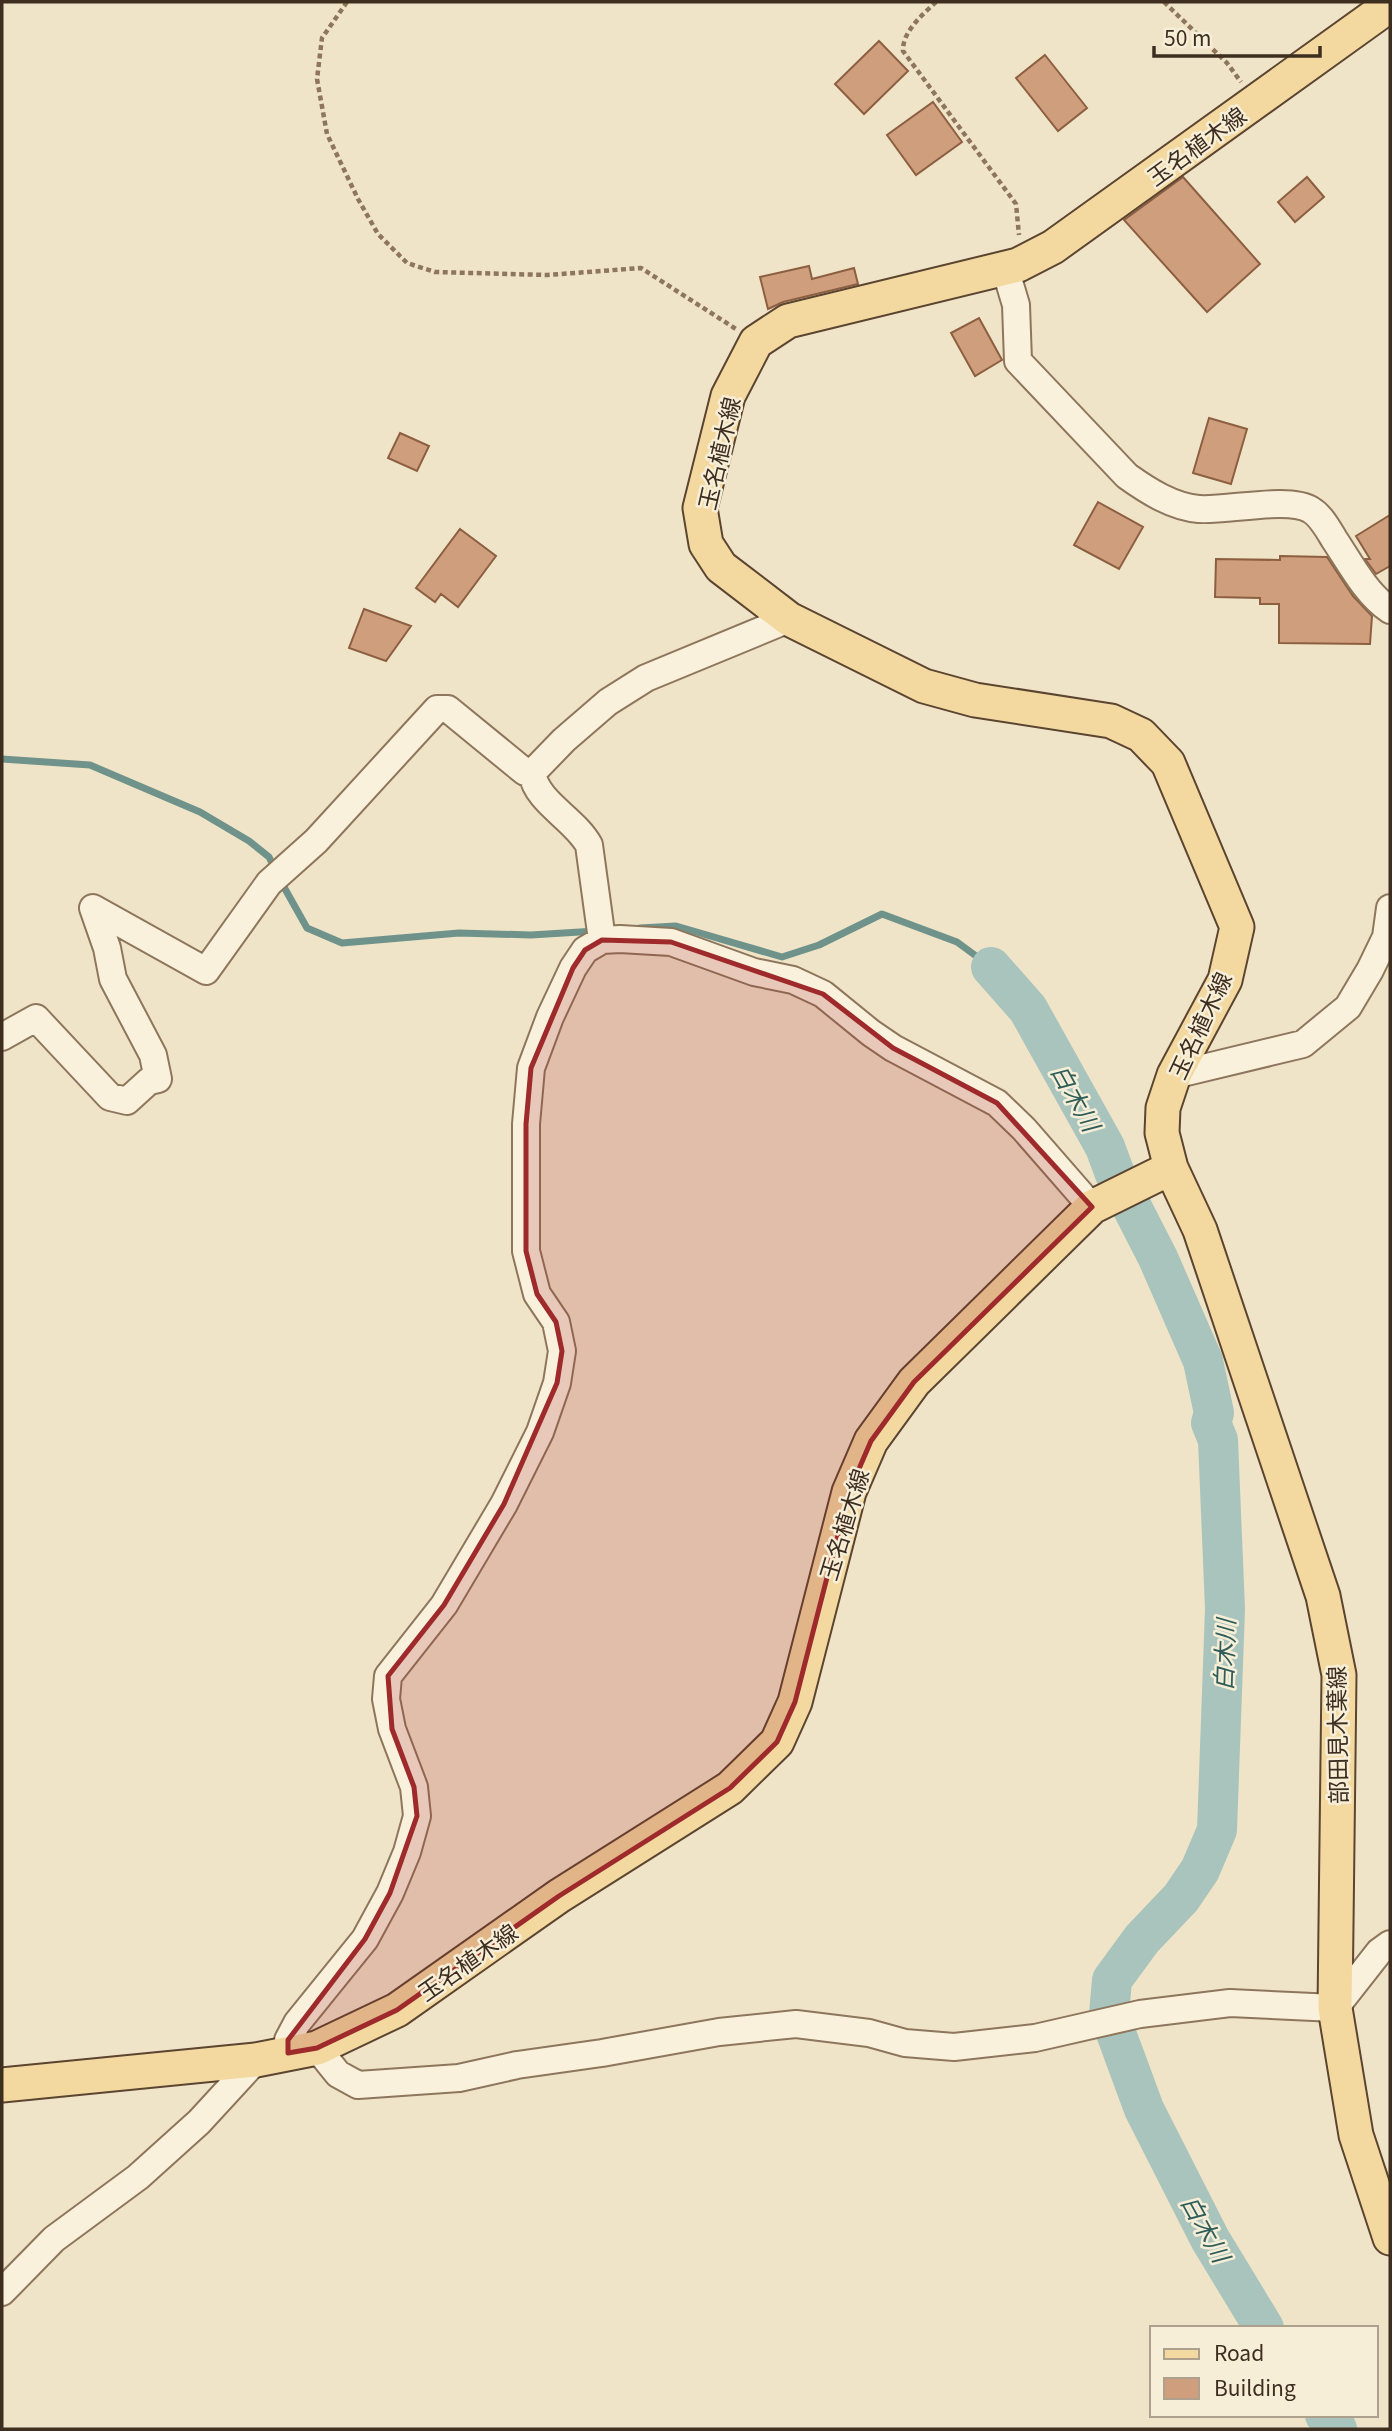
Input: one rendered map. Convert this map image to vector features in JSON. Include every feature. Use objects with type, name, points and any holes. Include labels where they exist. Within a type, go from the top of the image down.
[{"type":"main road","name":"玉名植木線","points":[[2,2085],[256,2060],[303,2051],[397,2010],[559,1896],[730,1788],[777,1742],[795,1702],[849,1492],[871,1441],[914,1382],[1098,1204],[1171,1168],[1162,1133],[1163,1108],[1174,1075],[1225,979],[1237,927],[1168,764],[1140,735],[1111,721],[975,700],[924,686],[789,619],[721,567],[706,544],[701,508],[728,396],[756,342],[789,321],[1011,266],[1053,247],[1390,5]]},
{"type":"main road","name":"部田見木葉線","points":[[1171,1168],[1200,1230],[1323,1596],[1339,1675],[1335,2008],[1356,2135],[1390,2238]]},
{"type":"street","points":[[1011,266],[1016,305],[1018,362],[1127,476],[1147,490],[1196,509],[1289,504],[1311,509],[1323,521],[1380,603],[1390,610]]},
{"type":"street","points":[[532,773],[564,740],[608,702],[646,678],[789,619]]},
{"type":"street","points":[[2,1037],[36,1018],[110,1097],[127,1101],[149,1081],[158,1079],[153,1055],[113,979],[107,948],[93,908],[206,971],[277,876],[316,841],[437,709],[448,709],[525,772],[532,773]]},
{"type":"street","points":[[532,773],[534,787],[582,832],[589,845],[601,928],[573,968],[550,1017],[531,1068],[526,1124],[526,1251],[537,1293],[556,1322],[562,1351],[558,1383],[540,1432],[504,1504],[444,1605],[388,1675],[386,1699],[392,1729],[414,1787],[417,1816],[407,1852],[390,1893],[365,1939],[297,2023],[288,2040],[358,2085],[459,2078],[517,2065],[719,2032],[796,2024],[869,2033],[905,2043],[954,2047],[1035,2038],[1140,2014],[1230,2003],[1335,2008],[1379,1952],[1390,1944]]},
{"type":"street","points":[[1174,1075],[1303,1044],[1348,1007],[1386,937],[1390,908]]},
{"type":"street","points":[[601,928],[620,939],[671,942],[754,972],[793,980],[824,994],[893,1048],[997,1103],[1098,1204]]},
{"type":"street","points":[[2,2292],[54,2239],[138,2177],[189,2131],[256,2060]]},
{"type":"path","points":[[347,2],[322,38],[317,79],[327,134],[378,234],[407,263],[435,272],[547,275],[641,268],[756,342]]},
{"type":"path","points":[[936,2],[909,32],[902,43],[903,51],[1016,204],[1018,216],[1011,266]]},
{"type":"path","points":[[1164,2],[1227,63],[1257,102]]},
{"type":"highlighted area","points":[[602,940],[671,942],[823,994],[893,1048],[997,1103],[1092,1207],[914,1382],[871,1441],[849,1492],[795,1702],[777,1742],[730,1788],[559,1896],[397,2010],[317,2048],[288,2053],[288,2040],[365,1939],[390,1893],[417,1816],[414,1787],[392,1729],[388,1676],[444,1605],[504,1504],[557,1383],[562,1351],[556,1322],[537,1294],[526,1251],[526,1124],[531,1068],[573,968],[585,950]]},
{"type":"building","points":[[879,41],[908,71],[864,114],[835,84]]},
{"type":"building","points":[[1045,55],[1087,108],[1058,131],[1016,78]]},
{"type":"building","points":[[933,102],[962,142],[916,175],[887,135]]},
{"type":"building","points":[[1183,177],[1260,264],[1207,312],[1124,220]]},
{"type":"building","points":[[1307,177],[1324,197],[1295,222],[1278,202]]},
{"type":"building","points":[[809,266],[812,279],[854,268],[858,284],[783,302],[768,309],[760,277]]},
{"type":"building","points":[[979,318],[1002,360],[975,376],[951,333]]},
{"type":"building","points":[[1209,418],[1247,429],[1231,484],[1193,473]]},
{"type":"building","points":[[400,433],[429,446],[417,471],[388,458]]},
{"type":"building","points":[[1098,502],[1143,527],[1119,569],[1074,545]]},
{"type":"building","points":[[1390,515],[1390,566],[1376,574],[1365,559],[1370,559],[1356,536]]},
{"type":"building","points":[[460,529],[496,556],[458,607],[441,594],[435,602],[416,588]]},
{"type":"building","points":[[1280,556],[1327,557],[1353,596],[1372,616],[1370,644],[1279,643],[1279,604],[1260,604],[1260,598],[1215,597],[1216,559],[1280,560]]},
{"type":"building","points":[[364,609],[411,626],[386,661],[349,648]]},
{"type":"waterway","points":[[2,759],[90,765],[200,812],[249,841],[269,857],[275,869]]},
{"type":"waterway","points":[[280,880],[307,928],[342,943],[459,933],[531,935],[596,931]]},
{"type":"waterway","points":[[640,928],[676,926],[782,957],[819,945],[882,914],[957,942],[991,967]]},
{"type":"waterway","name":"白木川","points":[[991,967],[1028,1009],[1105,1147],[1115,1174],[1158,1258],[1203,1361],[1214,1413],[1211,1423],[1218,1440],[1225,1609],[1217,1830],[1200,1870],[1181,1898],[1142,1939],[1112,1980],[1109,2014],[1144,2109],[1210,2239],[1263,2326]]},
{"type":"waterway","name":"白木川","points":[[1327,2417],[1337,2429]]}]
